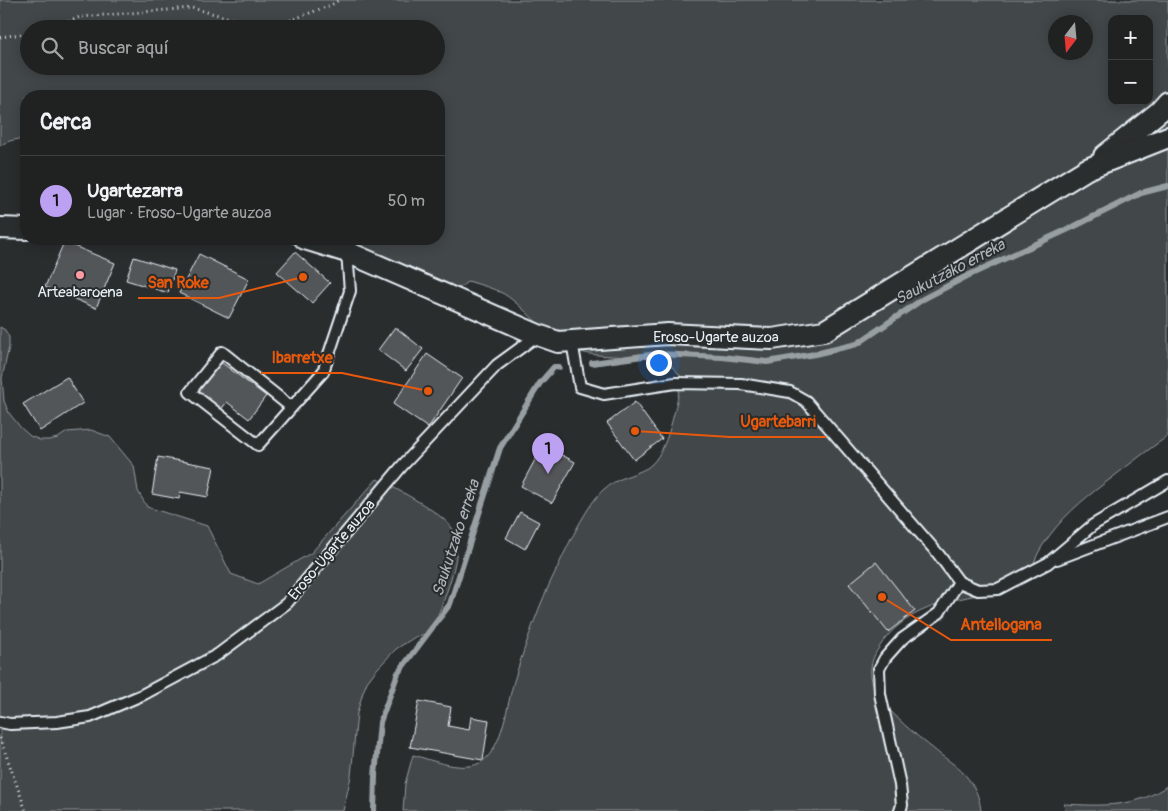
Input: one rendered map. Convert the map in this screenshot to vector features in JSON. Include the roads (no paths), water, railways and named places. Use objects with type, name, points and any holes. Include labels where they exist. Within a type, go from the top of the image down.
[{"type":"street","points":[[1087,170],[1160,111],[1168,102]]},
{"type":"street","name":"Eroso-Ugarte auzoa","points":[[324,245],[347,252],[558,342],[668,334],[772,339],[824,331],[1087,170],[1168,137]]},
{"type":"street","points":[[0,228],[20,229]]},
{"type":"lane","points":[[291,408],[222,352],[190,392],[258,445],[291,408],[323,372],[350,291],[347,252]]},
{"type":"lane","name":"Eroso-Ugarte auzoa","points":[[0,722],[10,724],[57,722],[90,717],[142,696],[217,655],[287,603],[422,445],[497,365],[538,335]]},
{"type":"lane","points":[[572,342],[580,387],[604,394],[675,383],[741,384],[790,392],[806,401],[939,555],[959,582],[978,590],[998,589],[1048,562],[1168,517]]},
{"type":"lane","points":[[1048,562],[1093,525],[1168,481]]},
{"type":"lane","points":[[900,811],[902,804],[900,786],[880,694],[879,669],[885,658],[902,639],[940,613],[959,582]]},
{"type":"waterway","name":"Saukutzako erreka","points":[[592,363],[657,354],[722,357],[767,362],[815,354],[857,344],[923,299],[967,276],[1141,193],[1168,186]]},
{"type":"waterway","name":"Saukutzako erreka","points":[[374,811],[380,722],[398,673],[450,604],[500,448],[540,383],[554,367],[559,367]]},
{"type":"place","name":"Arteabaroena","points":[[80,275]]},
{"type":"place","name":"San Roke","points":[[303,277]]},
{"type":"place","name":"Ibarretxe","points":[[428,391]]},
{"type":"place","name":"Ugartebarri","points":[[635,431]]},
{"type":"place","name":"Ugartezarra","points":[[548,474]]},
{"type":"place","name":"Antellogana","points":[[882,597]]}]
